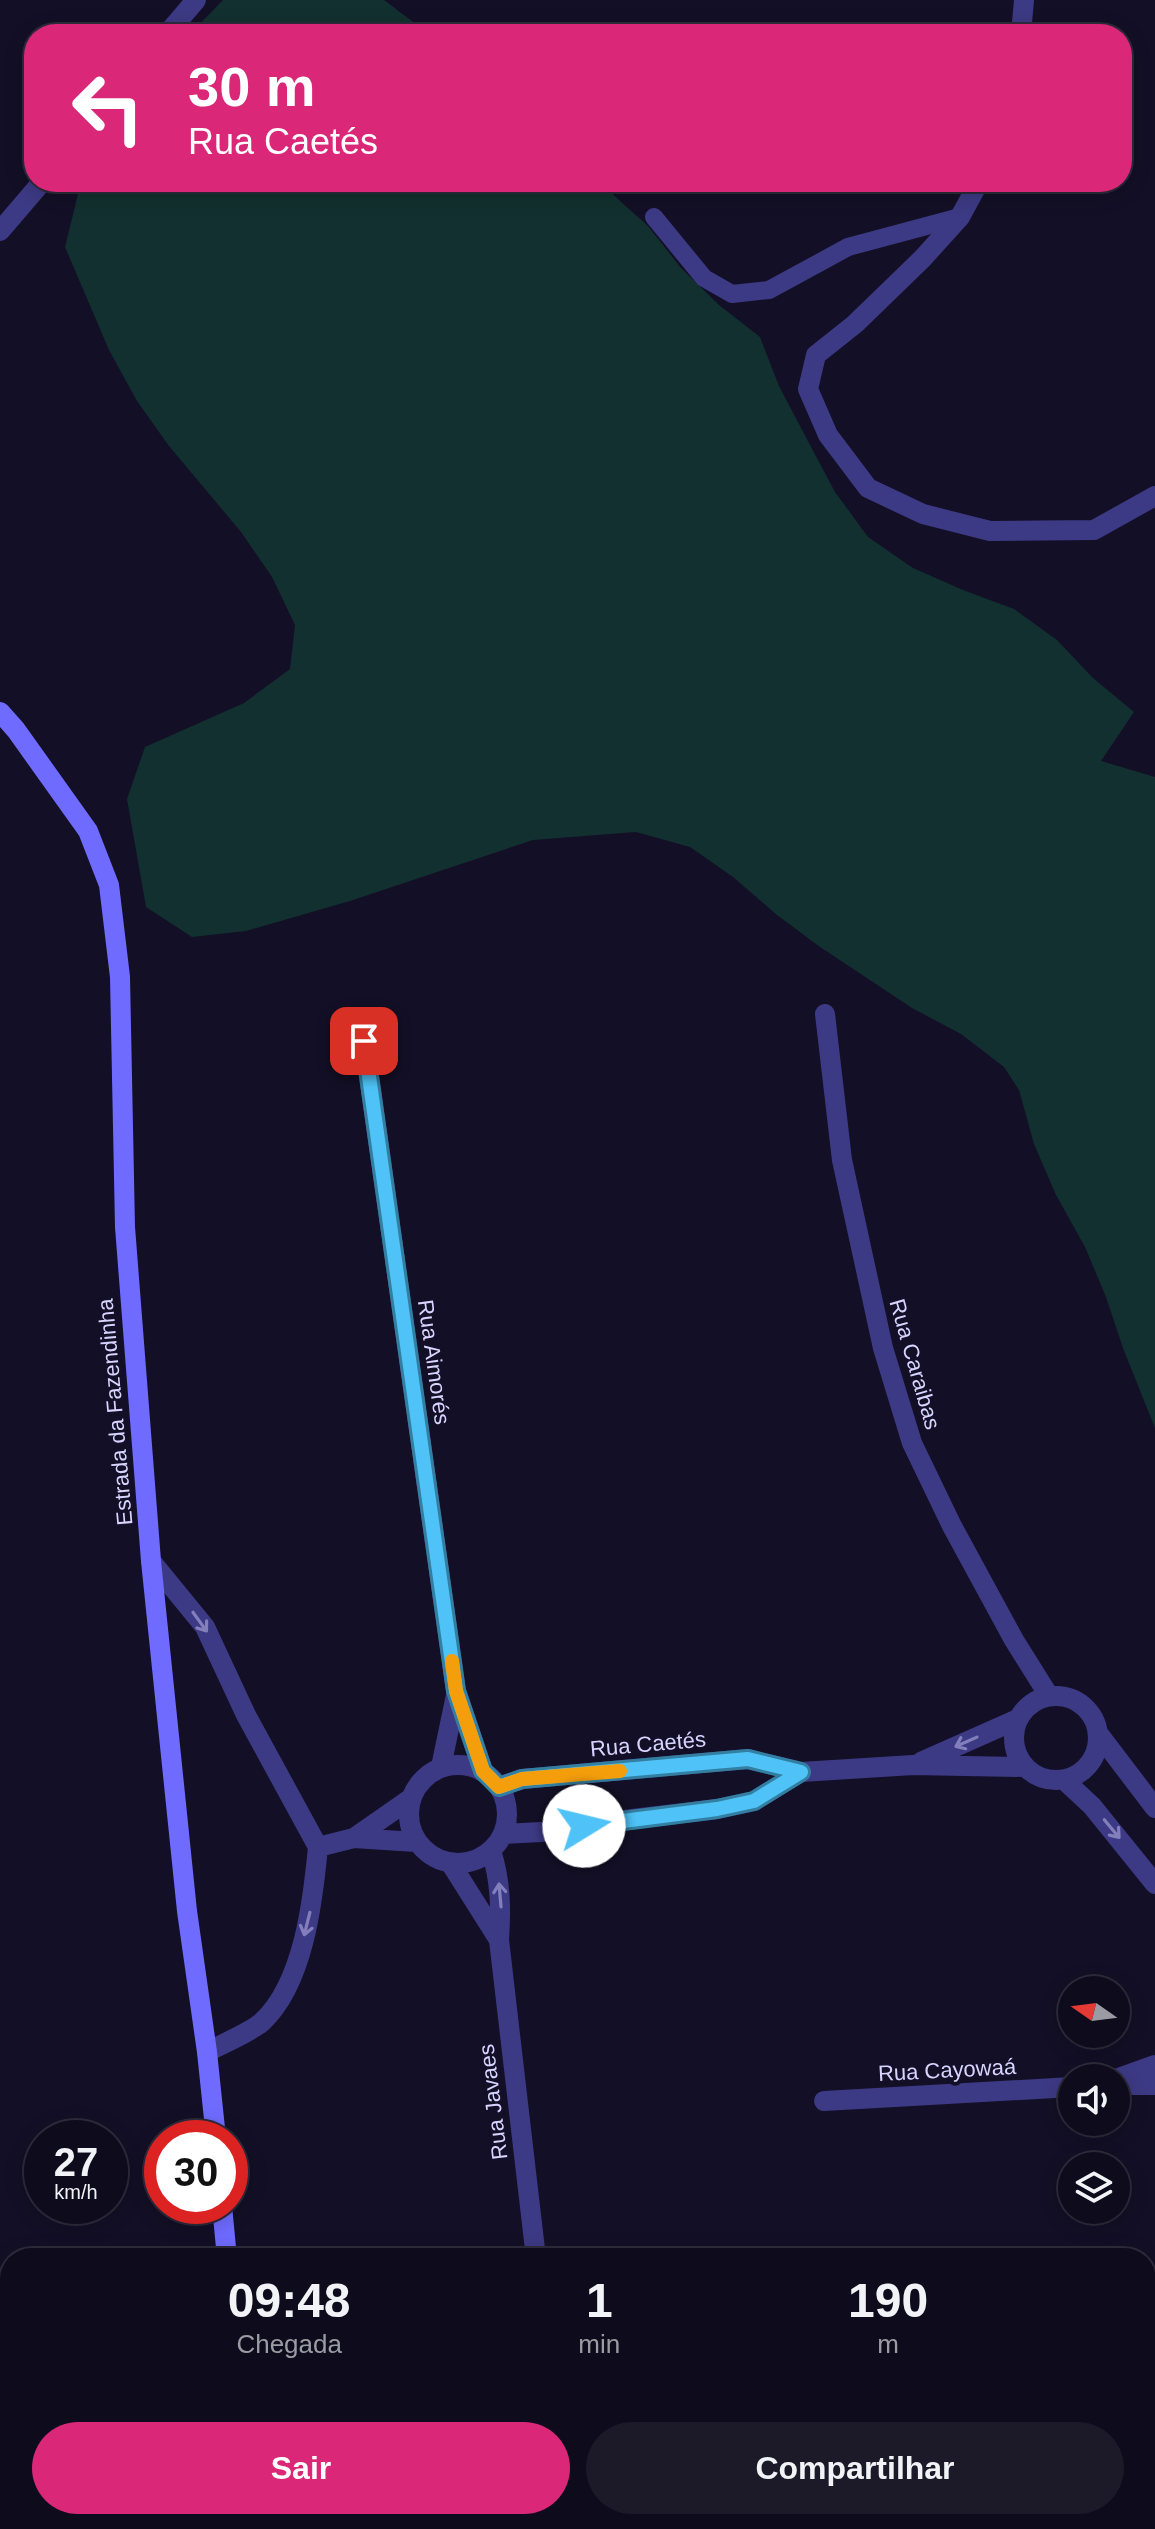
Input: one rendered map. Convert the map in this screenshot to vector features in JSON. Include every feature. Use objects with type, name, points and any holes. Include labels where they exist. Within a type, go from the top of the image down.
[{"type":"street","points":[[176,24],[196,0]]},
{"type":"street","points":[[1022,24],[1024,0]]},
{"type":"street","points":[[0,231],[33,192]]},
{"type":"street","points":[[974,192],[960,217],[923,258],[855,324],[816,355],[808,389],[828,435],[868,488],[923,514],[990,531],[1094,530],[1155,496]]},
{"type":"street","name":"Estrada da Fazendinha","points":[[0,712],[88,831],[109,885],[120,977],[125,1227],[151,1561],[187,1911],[214,2120]]},
{"type":"street","name":"Rua Caraibas","points":[[825,1014],[842,1160],[883,1348],[912,1443],[952,1526],[1014,1640],[1049,1696]]},
{"type":"street","name":"Rua Aimorés","points":[[364,1041],[456,1691],[483,1771]]},
{"type":"street","points":[[151,1561],[205,1627],[246,1715],[318,1847],[313,1896],[302,1941],[293,1974],[279,2000],[261,2023],[207,2052]]},
{"type":"street","name":"Rua Aimorés","points":[[441,1767],[456,1691]]},
{"type":"street","points":[[1098,1733],[1095,1754],[1083,1771],[1064,1780],[1049,1781],[1036,1776],[1024,1767],[1015,1752],[1014,1735],[1018,1719],[1030,1704],[1049,1696],[1066,1697],[1081,1704],[1093,1717],[1098,1733],[1155,1808]]},
{"type":"street","name":"Rua Caetés","points":[[913,1765],[1018,1719]]},
{"type":"street","name":"Rua Caetés","points":[[499,1787],[522,1779],[748,1759],[801,1772],[913,1765],[1024,1767]]},
{"type":"street","points":[[463,1764],[483,1771],[499,1787],[506,1801],[508,1818],[504,1834],[491,1851],[473,1862],[451,1864],[432,1856],[416,1842],[408,1821],[410,1799],[417,1785],[441,1767],[463,1764]]},
{"type":"street","name":"Rua Caetés","points":[[504,1834],[560,1831],[717,1809],[754,1801],[801,1772]]},
{"type":"street","points":[[1064,1780],[1092,1806],[1155,1884]]},
{"type":"street","points":[[354,1838],[410,1799]]},
{"type":"street","points":[[318,1847],[354,1838],[416,1842]]},
{"type":"street","name":"Rua Javaes","points":[[491,1851],[499,1890],[499,1940],[535,2248]]},
{"type":"street","name":"Rua Javaes","points":[[451,1864],[499,1940]]},
{"type":"street","points":[[1130,2076],[1155,2065]]},
{"type":"street","points":[[1130,2083],[1155,2085]]},
{"type":"street","name":"Rua Cayowaá","points":[[824,2101],[1058,2088]]},
{"type":"street","points":[[224,2224],[226,2248]]},
{"type":"lane","points":[[654,217],[704,278],[732,294],[769,290],[848,247],[960,217]]},
{"type":"green space","points":[[223,0],[384,0],[416,24],[200,24]]},
{"type":"green space","points":[[610,192],[648,226],[681,268],[719,305],[760,337],[779,386],[835,492],[868,537],[913,568],[1014,609],[1057,640],[1093,678],[1134,712],[1101,761],[1155,777],[1155,1428],[1106,1297],[1034,1144],[1019,1090],[1004,1067],[961,1034],[912,1008],[820,947],[733,877],[690,847],[636,832],[533,840],[350,901],[246,931],[192,937],[146,907],[127,799],[145,747],[244,703],[290,669],[295,625],[272,577],[241,532],[169,446],[137,401],[109,350],[65,247],[78,194]]},
{"type":"slow traffic","points":[[452,1661],[456,1691],[483,1771],[499,1787],[522,1779],[620,1771]]},
{"type":"route","points":[[364,1041],[456,1691],[483,1771],[499,1787],[522,1779],[748,1759],[801,1772],[754,1801],[717,1809],[584,1826]]}]
